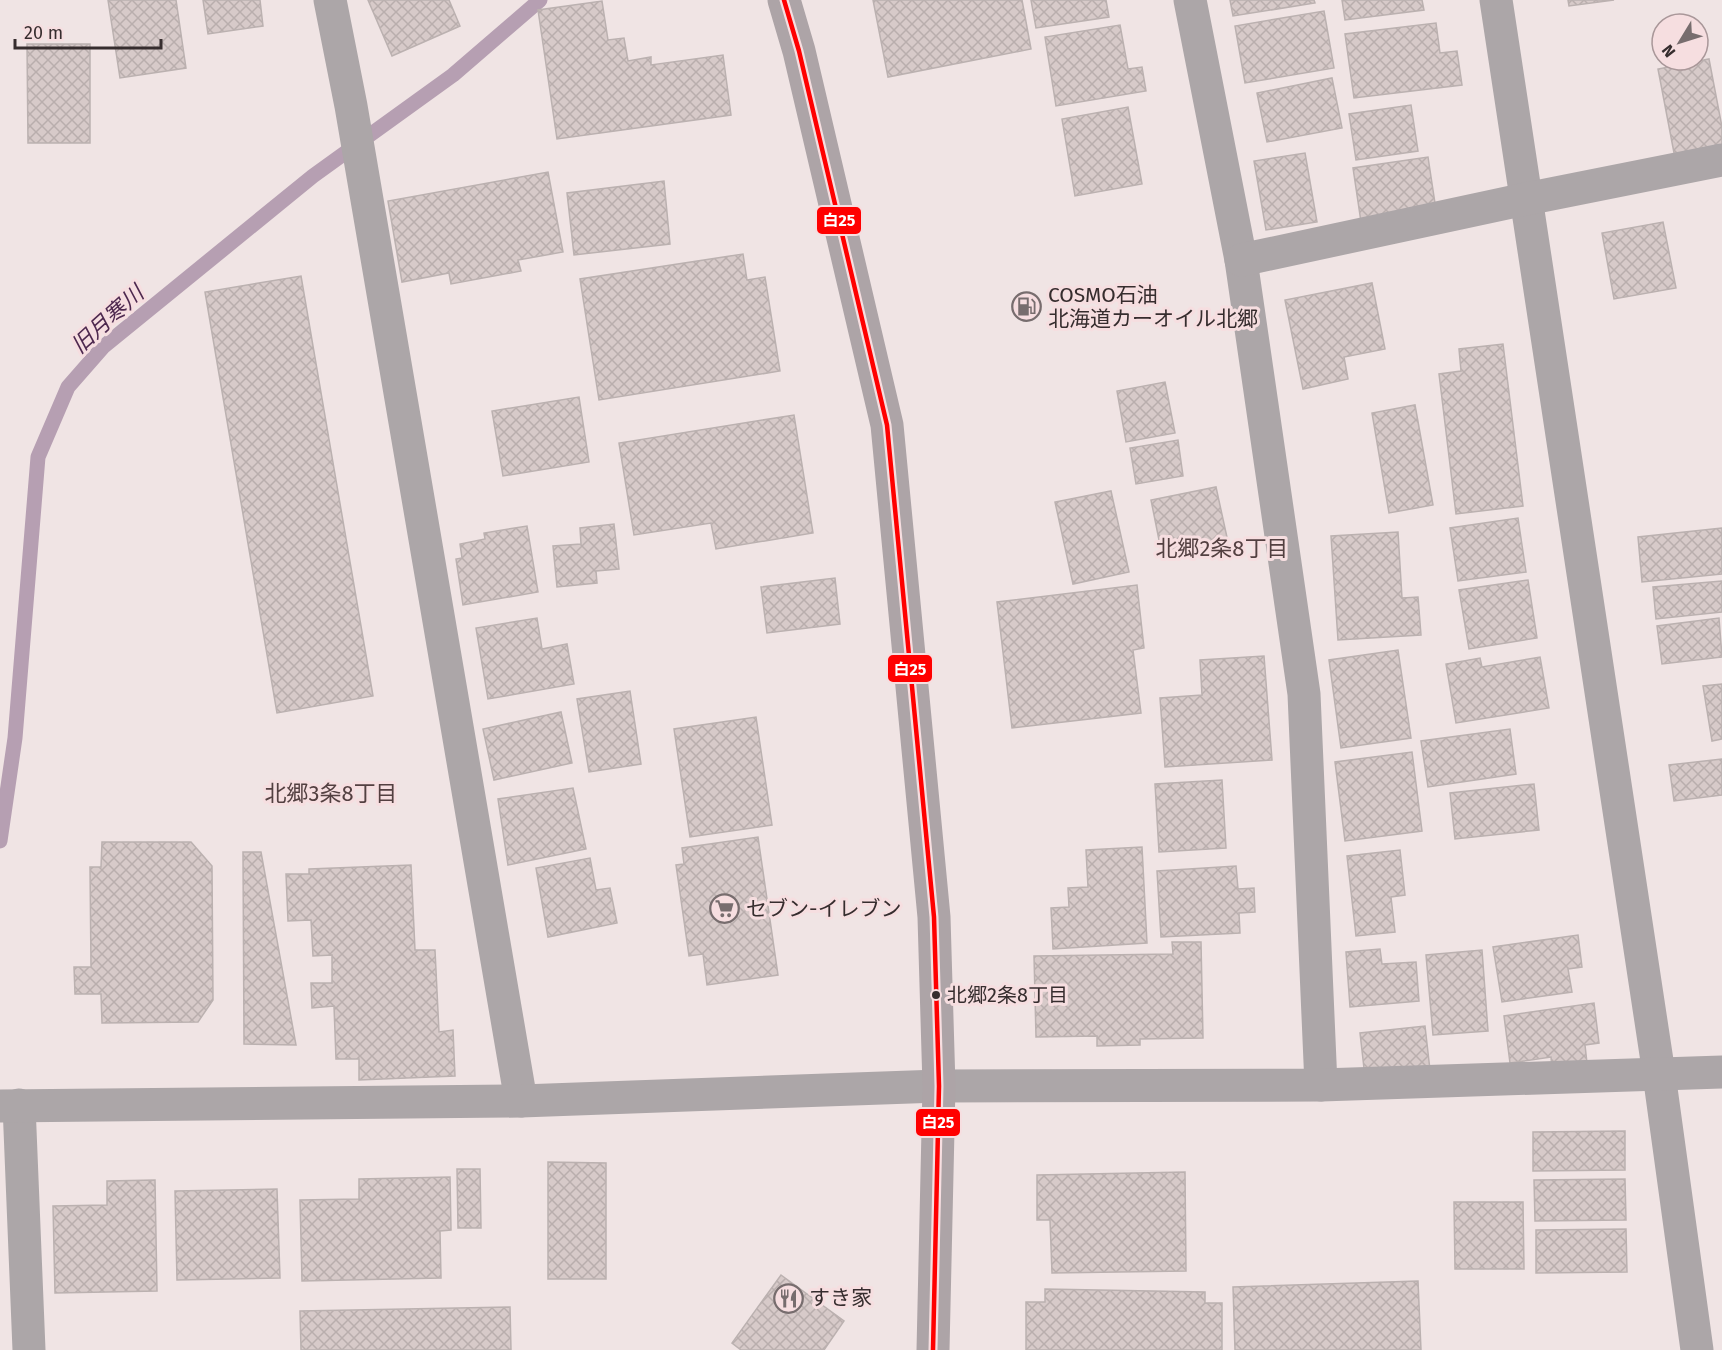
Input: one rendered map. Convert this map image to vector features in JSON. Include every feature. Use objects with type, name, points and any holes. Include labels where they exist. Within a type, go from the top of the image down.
[{"type":"main road","points":[[784,0],[799,51],[887,425],[934,917],[939,1086],[933,1350]]},
{"type":"street","points":[[330,0],[351,106],[521,1101]]},
{"type":"street","points":[[1190,0],[1241,260],[1304,694],[1321,1085]]},
{"type":"street","points":[[1496,0],[1659,1074],[1697,1350]]},
{"type":"street","points":[[1241,260],[1722,160]]},
{"type":"street","points":[[28,1350],[9,1105],[521,1101],[939,1086],[1321,1085],[1722,1072]]},
{"type":"building","points":[[108,0],[176,0],[186,68],[120,78]]},
{"type":"building","points":[[203,0],[260,0],[263,26],[208,34]]},
{"type":"building","points":[[368,0],[449,0],[460,26],[392,56]]},
{"type":"building","points":[[873,0],[1022,0],[1031,49],[888,77]]},
{"type":"building","points":[[1031,0],[1106,0],[1109,17],[1036,28]]},
{"type":"building","points":[[1230,0],[1314,0],[1315,3],[1233,16]]},
{"type":"building","points":[[1342,0],[1422,0],[1424,10],[1345,20]]},
{"type":"building","points":[[1568,0],[1614,0],[1569,6]]},
{"type":"building","points":[[602,1],[608,40],[624,38],[628,61],[651,57],[651,65],[723,55],[731,115],[557,139],[538,10]]},
{"type":"building","points":[[1324,11],[1334,68],[1245,83],[1235,26]]},
{"type":"building","points":[[1436,23],[1440,53],[1457,51],[1462,85],[1354,98],[1345,34]]},
{"type":"building","points":[[1120,25],[1128,69],[1142,67],[1146,91],[1056,106],[1045,37]]},
{"type":"building","points":[[27,44],[90,44],[90,143],[28,143]]},
{"type":"building","points":[[1710,64],[1722,127],[1722,149],[1675,158],[1659,72],[1710,72]]},
{"type":"building","points":[[1332,78],[1342,128],[1267,142],[1257,93]]},
{"type":"building","points":[[1411,105],[1418,151],[1356,160],[1349,114]]},
{"type":"building","points":[[1128,107],[1142,184],[1075,196],[1062,119]]},
{"type":"building","points":[[1305,153],[1317,222],[1266,230],[1254,161]]},
{"type":"building","points":[[1428,157],[1436,210],[1361,222],[1353,168]]},
{"type":"building","points":[[548,172],[563,252],[518,260],[521,271],[451,284],[449,273],[402,282],[388,201]]},
{"type":"building","points":[[664,181],[670,244],[574,255],[567,193]]},
{"type":"building","points":[[1663,222],[1676,288],[1614,299],[1602,233]]},
{"type":"building","points":[[743,254],[747,280],[765,277],[780,371],[599,400],[580,279]]},
{"type":"building","points":[[301,276],[373,696],[277,713],[205,292]]},
{"type":"building","points":[[1372,283],[1385,349],[1344,357],[1348,379],[1303,389],[1285,300]]},
{"type":"building","points":[[1503,344],[1523,506],[1456,514],[1439,374],[1461,371],[1459,349]]},
{"type":"building","points":[[1165,382],[1175,433],[1126,442],[1117,391]]},
{"type":"building","points":[[579,397],[589,462],[503,476],[492,411]]},
{"type":"building","points":[[1415,405],[1433,505],[1389,513],[1372,413]]},
{"type":"building","points":[[794,415],[813,533],[716,549],[711,523],[634,535],[619,443]]},
{"type":"building","points":[[1178,440],[1183,476],[1136,484],[1130,448]]},
{"type":"building","points":[[1216,487],[1228,542],[1162,555],[1151,500]]},
{"type":"building","points":[[1111,491],[1129,572],[1073,584],[1055,502]]},
{"type":"building","points":[[1518,518],[1526,572],[1458,581],[1450,528]]},
{"type":"building","points":[[614,524],[619,569],[596,571],[597,583],[557,587],[553,546],[581,544],[580,528]]},
{"type":"building","points":[[527,526],[538,592],[463,605],[456,559],[462,558],[460,544],[485,539],[484,533]]},
{"type":"building","points":[[1722,528],[1722,574],[1642,582],[1638,537]]},
{"type":"building","points":[[1398,532],[1402,598],[1418,597],[1421,635],[1338,640],[1331,536]]},
{"type":"building","points":[[835,578],[840,624],[767,633],[761,587]]},
{"type":"building","points":[[1528,580],[1537,638],[1469,649],[1459,590]]},
{"type":"building","points":[[1722,581],[1722,612],[1656,619],[1653,587]]},
{"type":"building","points":[[1137,585],[1144,648],[1133,650],[1141,713],[1012,728],[997,602]]},
{"type":"building","points":[[537,618],[542,649],[567,644],[574,684],[488,699],[476,628]]},
{"type":"building","points":[[1719,618],[1722,657],[1662,664],[1657,626]]},
{"type":"building","points":[[1398,650],[1411,738],[1341,748],[1329,660]]},
{"type":"building","points":[[1264,656],[1272,760],[1165,767],[1160,698],[1202,695],[1200,660]]},
{"type":"building","points":[[1540,657],[1549,708],[1456,723],[1446,664],[1480,658],[1482,667]]},
{"type":"building","points":[[1722,684],[1722,739],[1712,741],[1703,686]]},
{"type":"building","points":[[630,691],[641,764],[589,772],[577,699]]},
{"type":"building","points":[[561,712],[572,763],[494,780],[483,729]]},
{"type":"building","points":[[756,717],[772,825],[690,837],[674,729]]},
{"type":"building","points":[[1510,729],[1516,774],[1428,787],[1421,741]]},
{"type":"building","points":[[1412,752],[1422,831],[1345,841],[1335,762]]},
{"type":"building","points":[[1722,759],[1722,795],[1674,801],[1669,765]]},
{"type":"building","points":[[1222,780],[1226,848],[1159,852],[1155,784]]},
{"type":"building","points":[[1534,784],[1539,830],[1455,839],[1450,793]]},
{"type":"building","points":[[573,788],[586,849],[508,865],[498,799]]},
{"type":"building","name":"セブン-イレブン","points":[[758,837],[778,975],[707,985],[703,954],[689,956],[676,865],[684,864],[682,848]]},
{"type":"building","points":[[102,842],[191,842],[212,866],[213,1000],[198,1022],[102,1023],[101,994],[75,994],[74,967],[91,967],[90,867],[101,867]]},
{"type":"building","points":[[1142,847],[1147,943],[1053,949],[1051,908],[1069,907],[1068,888],[1088,887],[1086,850]]},
{"type":"building","points":[[1400,850],[1405,895],[1391,897],[1395,932],[1356,936],[1347,856]]},
{"type":"building","points":[[243,852],[261,852],[296,1045],[244,1044]]},
{"type":"building","points":[[590,858],[596,890],[610,888],[617,923],[548,937],[536,868]]},
{"type":"building","points":[[411,865],[415,950],[435,950],[439,1032],[453,1030],[455,1076],[359,1080],[359,1059],[336,1059],[334,1006],[312,1008],[311,983],[332,983],[332,955],[313,956],[311,920],[288,921],[286,874],[309,874],[309,869]]},
{"type":"building","points":[[1236,866],[1238,889],[1254,888],[1255,912],[1239,913],[1240,933],[1161,937],[1157,871]]},
{"type":"building","points":[[1578,935],[1582,967],[1568,969],[1572,992],[1502,1002],[1493,947]]},
{"type":"building","points":[[1172,942],[1201,942],[1203,1038],[1140,1039],[1140,1045],[1097,1046],[1097,1036],[1036,1037],[1034,956],[1173,954]]},
{"type":"building","points":[[1380,949],[1382,964],[1416,962],[1419,1001],[1350,1007],[1346,952]]},
{"type":"building","points":[[1482,950],[1488,1031],[1433,1035],[1426,955]]},
{"type":"building","points":[[1594,1003],[1599,1043],[1585,1045],[1587,1063],[1552,1068],[1551,1057],[1510,1063],[1504,1016]]},
{"type":"building","points":[[1425,1026],[1430,1070],[1365,1077],[1360,1033]]},
{"type":"building","points":[[1625,1131],[1625,1170],[1533,1171],[1533,1132]]},
{"type":"building","points":[[548,1162],[606,1163],[606,1279],[548,1279]]},
{"type":"building","points":[[457,1169],[480,1169],[481,1228],[458,1228]]},
{"type":"building","points":[[1185,1172],[1186,1271],[1052,1273],[1050,1220],[1037,1220],[1037,1175]]},
{"type":"building","points":[[450,1177],[451,1230],[440,1231],[441,1278],[302,1281],[300,1200],[359,1199],[359,1179]]},
{"type":"building","points":[[1625,1179],[1626,1220],[1535,1221],[1534,1180]]},
{"type":"building","points":[[155,1180],[157,1291],[55,1293],[53,1206],[107,1205],[107,1181]]},
{"type":"building","points":[[277,1189],[280,1278],[177,1280],[175,1191]]},
{"type":"building","points":[[1454,1202],[1523,1202],[1524,1269],[1455,1269]]},
{"type":"building","points":[[1626,1229],[1627,1272],[1536,1273],[1536,1230]]},
{"type":"building","name":"すき家","points":[[781,1275],[844,1321],[824,1350],[741,1350],[732,1343]]},
{"type":"building","points":[[1418,1281],[1421,1350],[1235,1350],[1233,1287]]},
{"type":"building","points":[[1045,1289],[1205,1292],[1205,1303],[1222,1303],[1222,1350],[1026,1350],[1026,1302],[1045,1302]]},
{"type":"building","points":[[510,1307],[511,1350],[301,1350],[300,1311]]},
{"type":"waterway","name":"旧月寒川","points":[[0,841],[15,738],[38,457],[68,387],[103,347],[313,176],[453,75],[540,0]]},
{"type":"transit line","name":"白25","points":[[784,0],[799,51],[887,425],[934,917],[939,1086],[933,1350]]},
{"type":"place","name":"COSMO石油 北海道カーオイル北郷","points":[[1027,307]]},
{"type":"place","name":"セブン-イレブン","points":[[725,909]]},
{"type":"place","name":"北郷2条8丁目","points":[[936,995]]},
{"type":"place","name":"すき家","points":[[788,1298]]},
{"type":"district","name":"北郷2条8丁目","points":[[1222,548]]},
{"type":"district","name":"北郷3条8丁目","points":[[331,793]]}]
